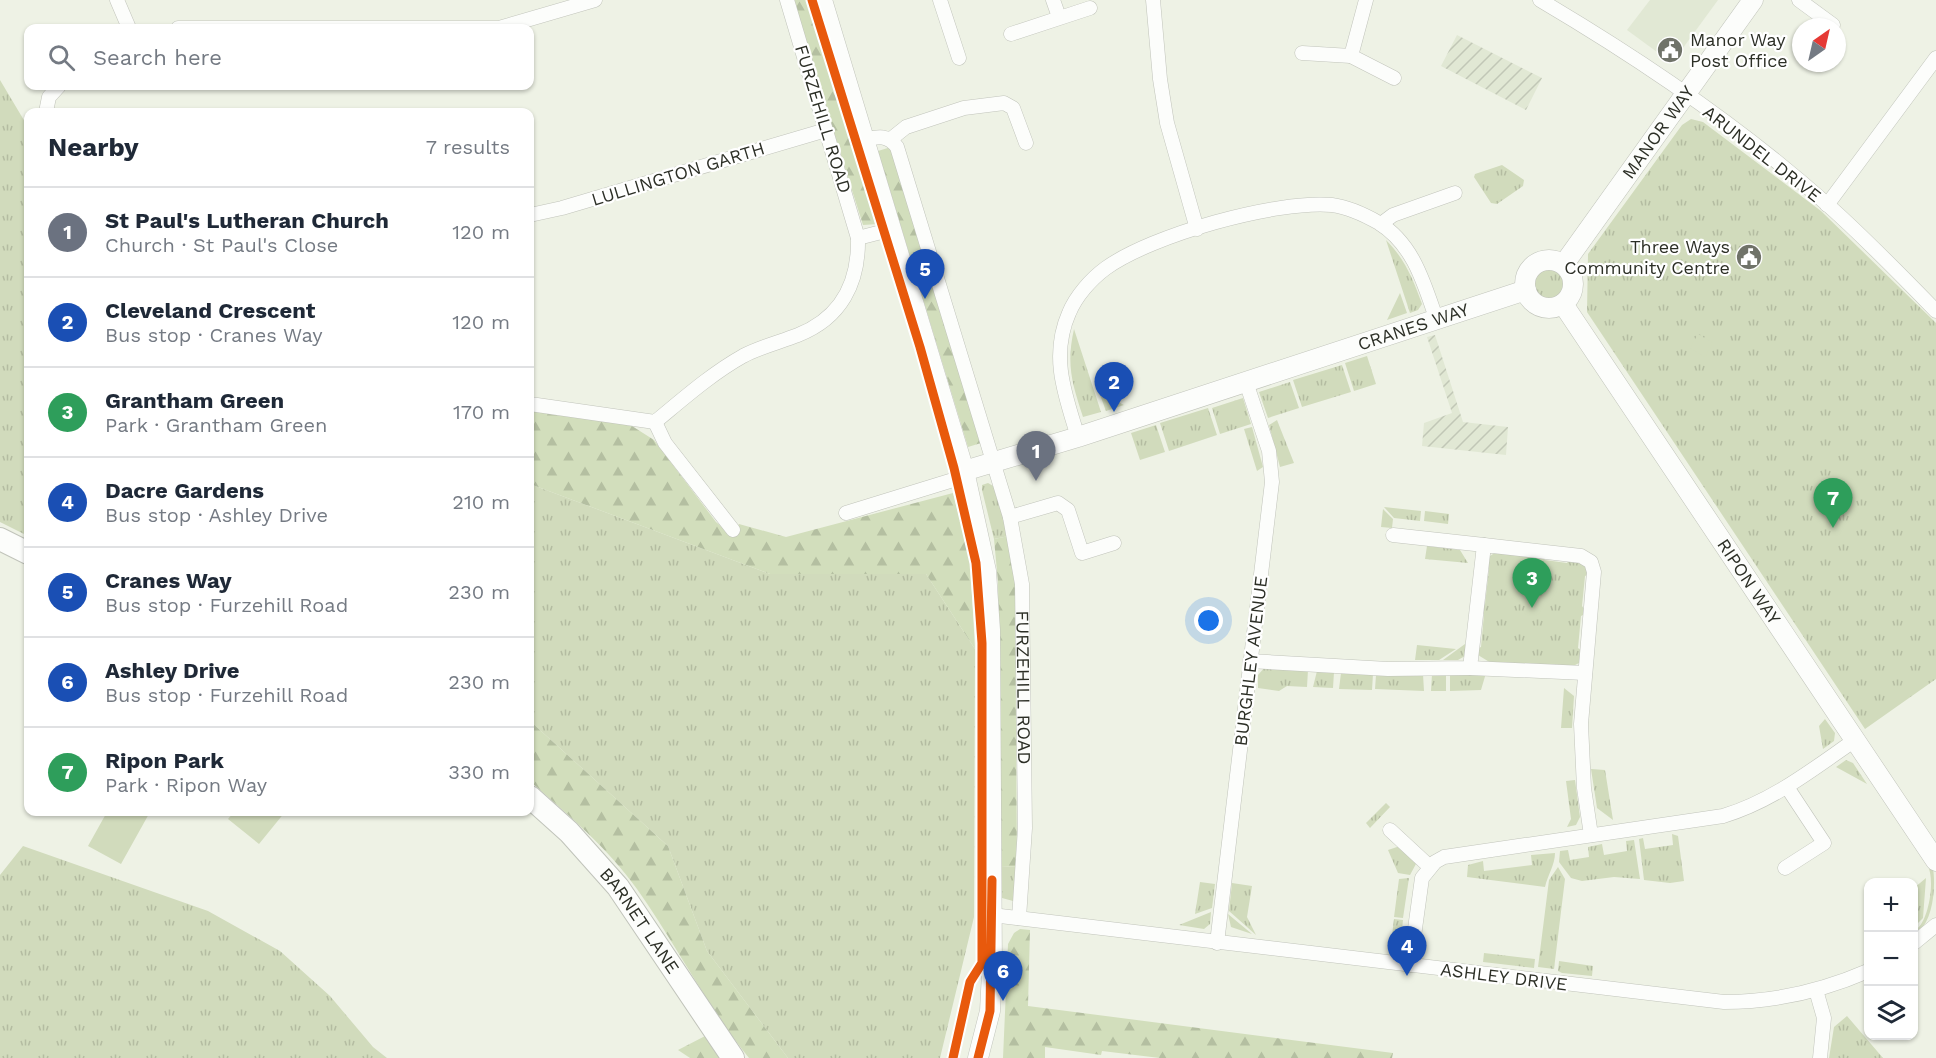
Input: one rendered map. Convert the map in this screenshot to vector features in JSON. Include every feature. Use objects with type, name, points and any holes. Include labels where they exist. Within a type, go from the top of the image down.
[{"type":"main road","points":[[0,539],[24,551]]},
{"type":"main road","name":"BARNET LANE","points":[[534,801],[576,839],[618,887],[734,1058]]},
{"type":"street","points":[[117,0],[127,24]]},
{"type":"street","points":[[513,24],[595,0]]},
{"type":"street","name":"FURZEHILL ROAD","points":[[787,0],[858,238]]},
{"type":"street","name":"FURZEHILL ROAD","points":[[822,0],[893,229],[965,474],[986,572],[990,630],[992,915],[990,1011],[978,1058]]},
{"type":"street","points":[[940,0],[958,58]]},
{"type":"street","points":[[1053,0],[1059,17]]},
{"type":"street","points":[[1153,0],[1160,79],[1167,123],[1197,229]]},
{"type":"street","points":[[1351,56],[1366,0]]},
{"type":"street","name":"ARUNDEL DRIVE","points":[[1541,0],[1612,43],[1685,95],[1827,205],[1936,311]]},
{"type":"street","name":"MANOR WAY","points":[[1564,264],[1753,0]]},
{"type":"street","points":[[1799,0],[1823,18]]},
{"type":"street","points":[[1011,34],[1090,8]]},
{"type":"street","points":[[1302,53],[1351,56],[1394,78]]},
{"type":"street","points":[[1827,205],[1936,58]]},
{"type":"street","points":[[47,108],[49,98],[56,90]]},
{"type":"street","points":[[891,140],[906,127],[944,114],[964,108],[1004,103],[1012,108],[1026,143]]},
{"type":"street","name":"LULLINGTON GARTH","points":[[534,214],[562,208],[826,130]]},
{"type":"street","name":"FURZEHILL ROAD","points":[[865,140],[884,136],[897,147],[1010,517],[1022,584],[1024,828],[1019,918]]},
{"type":"street","points":[[1381,224],[1393,215],[1455,193]]},
{"type":"street","points":[[1078,437],[1061,380],[1059,364],[1059,347],[1069,312],[1090,282],[1107,268],[1160,242],[1197,229],[1249,215],[1299,206],[1334,205],[1358,212],[1381,224],[1395,236],[1414,262],[1436,318]]},
{"type":"street","points":[[534,405],[655,422],[702,384],[744,356],[817,327],[835,311],[852,284],[858,254],[858,238],[893,229]]},
{"type":"street","points":[[1550,260],[1564,264],[1570,270],[1574,285],[1572,293],[1563,304],[1555,308],[1540,306],[1529,297],[1526,290],[1527,275],[1536,263],[1550,260]]},
{"type":"street","name":"CRANES WAY","points":[[994,462],[1078,437],[1526,290]]},
{"type":"street","name":"RIPON WAY","points":[[1563,304],[1936,861]]},
{"type":"street","name":"BURGHLEY AVENUE","points":[[1217,943],[1272,482],[1269,451],[1246,382]]},
{"type":"street","points":[[655,422],[664,443],[733,530]]},
{"type":"street","points":[[846,513],[965,474],[994,462]]},
{"type":"street","points":[[1010,517],[1058,503],[1068,510],[1082,553],[1114,543]]},
{"type":"street","points":[[1393,535],[1581,556],[1591,562],[1594,572],[1585,673],[1581,755],[1591,835]]},
{"type":"street","points":[[1470,668],[1484,545]]},
{"type":"street","points":[[1250,662],[1388,669],[1470,668],[1585,673]]},
{"type":"street","points":[[1410,965],[1422,878],[1430,867],[1452,855],[1723,816],[1752,806],[1787,787],[1855,740]]},
{"type":"street","points":[[1785,868],[1824,843],[1787,787]]},
{"type":"street","points":[[1390,830],[1430,867]]},
{"type":"street","name":"ASHLEY DRIVE","points":[[992,915],[1713,1002],[1757,1002],[1816,990],[1864,973]]},
{"type":"street","points":[[1918,940],[1936,925]]},
{"type":"street","points":[[1816,990],[1824,1018],[1820,1058]]},
{"type":"shaded area","points":[[1650,0],[1718,0],[1672,63],[1627,30]]},
{"type":"shaded area","points":[[1457,35],[1542,78],[1526,110],[1441,66]]},
{"type":"shaded area","points":[[1435,335],[1463,422],[1508,427],[1506,455],[1422,446],[1424,423],[1452,413],[1427,337]]},
{"type":"green space","points":[[792,0],[809,0],[878,224],[863,225]]},
{"type":"green space","points":[[0,80],[24,120],[24,534],[0,522]]},
{"type":"green space","points":[[1691,119],[1703,122],[1821,211],[1936,323],[1936,679],[1865,729],[1587,312],[1588,254],[1682,125]]},
{"type":"green space","points":[[891,147],[981,443],[968,447],[878,151]]},
{"type":"green space","points":[[1502,165],[1524,180],[1523,186],[1497,204],[1491,203],[1474,177],[1475,174]]},
{"type":"green space","points":[[1386,240],[1398,254],[1412,278],[1422,304],[1418,310],[1410,313]]},
{"type":"green space","points":[[1549,265],[1561,270],[1566,282],[1561,294],[1549,299],[1537,294],[1532,282],[1537,270]]},
{"type":"green space","points":[[1400,293],[1407,313],[1387,320]]},
{"type":"green space","points":[[1074,329],[1101,412],[1083,417],[1071,374],[1070,353]]},
{"type":"green space","points":[[1698,334],[1713,343],[1705,357],[1690,348]]},
{"type":"green space","points":[[1367,356],[1376,384],[1354,391],[1345,363]]},
{"type":"green space","points":[[1342,365],[1351,392],[1302,407],[1293,380]]},
{"type":"green space","points":[[1290,382],[1299,408],[1268,418],[1259,392]]},
{"type":"green space","points":[[1099,392],[1124,405],[1106,411]]},
{"type":"green space","points":[[1243,398],[1251,424],[1220,434],[1212,408]]},
{"type":"green space","points":[[1208,408],[1217,435],[1169,451],[1160,423]]},
{"type":"green space","points":[[534,410],[557,412],[632,426],[654,440],[716,522],[732,536],[739,524],[786,537],[953,493],[970,558],[975,649],[926,574],[770,574],[534,486]]},
{"type":"green space","points":[[1277,420],[1294,463],[1280,467],[1269,425]]},
{"type":"green space","points":[[1156,425],[1165,452],[1140,460],[1131,433]]},
{"type":"green space","points":[[1252,427],[1263,467],[1257,471],[1244,429]]},
{"type":"green space","points":[[988,483],[995,487],[1009,536],[994,539],[982,490],[982,485]]},
{"type":"green space","points":[[534,486],[770,574],[926,574],[975,649],[974,917],[940,1058],[788,1058],[707,951],[668,846],[534,725]]},
{"type":"green space","points":[[1384,507],[1421,511],[1420,521],[1394,518]]},
{"type":"green space","points":[[1383,509],[1393,519],[1392,528],[1381,527]]},
{"type":"green space","points":[[1425,511],[1449,514],[1448,524],[1424,521]]},
{"type":"green space","points":[[1009,536],[1015,580],[1017,867],[1001,866],[998,582],[994,539]]},
{"type":"green space","points":[[1427,546],[1460,550],[1468,563],[1425,559]]},
{"type":"green space","points":[[1496,552],[1542,555],[1545,560],[1567,563],[1570,558],[1586,565],[1590,574],[1585,576],[1582,606],[1587,613],[1581,616],[1578,648],[1583,652],[1579,663],[1573,666],[1491,663],[1478,655],[1476,649],[1481,647],[1484,614],[1480,611],[1480,606],[1485,604],[1489,569],[1484,567],[1487,558]]},
{"type":"green space","points":[[1465,644],[1465,656],[1458,660],[1443,660]]},
{"type":"green space","points":[[1417,645],[1456,649],[1439,660],[1415,660]]},
{"type":"green space","points":[[1265,667],[1308,670],[1307,687],[1287,686],[1279,691],[1258,688],[1258,675]]},
{"type":"green space","points":[[1317,671],[1334,672],[1333,688],[1313,687]]},
{"type":"green space","points":[[1341,673],[1373,674],[1372,690],[1339,689]]},
{"type":"green space","points":[[1446,673],[1446,691],[1431,691],[1432,674]]},
{"type":"green space","points":[[1486,673],[1481,690],[1450,691],[1450,674]]},
{"type":"green space","points":[[1423,674],[1424,691],[1375,689],[1376,675]]},
{"type":"green space","points":[[1564,688],[1574,696],[1572,728],[1561,728]]},
{"type":"green space","points":[[1825,719],[1835,733],[1834,741],[1823,749],[1819,726]]},
{"type":"green space","points":[[534,725],[668,846],[707,951],[788,1058],[749,1058],[719,1017],[637,889],[587,832],[534,785]]},
{"type":"green space","points":[[1846,760],[1853,763],[1867,784],[1836,767]]},
{"type":"green space","points":[[1591,769],[1605,770],[1613,820],[1597,808]]},
{"type":"green space","points":[[1575,780],[1580,817],[1576,825],[1567,827],[1571,819],[1566,781]]},
{"type":"green space","points":[[1386,803],[1390,807],[1370,828],[1366,823]]},
{"type":"green space","points":[[105,816],[148,816],[121,864],[88,846]]},
{"type":"green space","points":[[231,816],[282,816],[259,844],[228,819]]},
{"type":"green space","points":[[1672,834],[1678,836],[1684,881],[1670,883],[1644,880],[1639,839],[1643,838],[1645,849],[1673,845]]},
{"type":"green space","points":[[1634,840],[1640,879],[1614,877],[1582,881],[1571,878],[1559,862],[1560,851],[1568,850],[1570,860],[1589,857],[1588,847],[1602,844],[1604,855],[1627,851],[1626,841]]},
{"type":"green space","points":[[23,846],[208,911],[280,951],[330,996],[373,1047],[387,1058],[0,1058],[0,875]]},
{"type":"green space","points":[[1400,846],[1417,862],[1410,875],[1398,873],[1388,850]]},
{"type":"green space","points":[[1555,853],[1545,887],[1467,877],[1468,865],[1483,861],[1484,871],[1532,865],[1531,855]]},
{"type":"green space","points":[[1001,866],[1017,867],[1013,901],[1002,898]]},
{"type":"green space","points":[[1928,866],[1933,868],[1932,902],[1928,919],[1919,932],[1918,928],[1925,916],[1930,898]]},
{"type":"green space","points":[[1558,867],[1565,879],[1554,969],[1538,967],[1549,880]]},
{"type":"green space","points":[[1409,878],[1403,918],[1394,917],[1399,879]]},
{"type":"green space","points":[[1926,878],[1923,918],[1918,923],[1918,885]]},
{"type":"green space","points":[[1200,882],[1215,884],[1212,908],[1195,914]]},
{"type":"green space","points":[[1232,883],[1252,886],[1247,917],[1256,935],[1229,911]]},
{"type":"green space","points":[[1211,912],[1210,924],[1204,929],[1179,925]]},
{"type":"green space","points":[[1228,914],[1252,934],[1231,927]]},
{"type":"green space","points":[[1394,919],[1403,920],[1400,949],[1390,952]]},
{"type":"green space","points":[[1020,929],[1030,930],[1028,1006],[1393,1053],[1392,1058],[1160,1058],[1102,1051],[1101,1055],[1045,1047],[1045,1058],[1003,1058],[1008,944],[1014,933]]},
{"type":"green space","points":[[1484,953],[1535,959],[1534,968],[1483,962]]},
{"type":"green space","points":[[1559,961],[1593,966],[1592,976],[1562,973],[1558,971]]},
{"type":"green space","points":[[1847,1016],[1864,1036],[1864,1040],[1868,1040],[1883,1058],[1829,1058],[1834,1027]]},
{"type":"green space","points":[[707,1035],[725,1058],[690,1058],[678,1050]]},
{"type":"cycle path","points":[[812,0],[920,347],[954,468],[976,563],[982,643],[982,963],[970,982],[953,1058]]},
{"type":"cycle path","points":[[978,1058],[990,1011],[992,880]]},
{"type":"place","name":"Manor Way Post Office","points":[[1670,50]]},
{"type":"place","name":"Three Ways Community Centre","points":[[1749,257]]},
{"type":"place","name":"Cranes Way","points":[[925,299]]},
{"type":"place","name":"Cleveland Crescent","points":[[1114,412]]},
{"type":"place","name":"St Paul's Lutheran Church","points":[[1036,481]]},
{"type":"place","name":"Ripon Park","points":[[1833,528]]},
{"type":"place","name":"Grantham Green","points":[[1532,608]]},
{"type":"place","name":"Dacre Gardens","points":[[1407,976]]},
{"type":"place","name":"Ashley Drive","points":[[1003,1001]]}]
